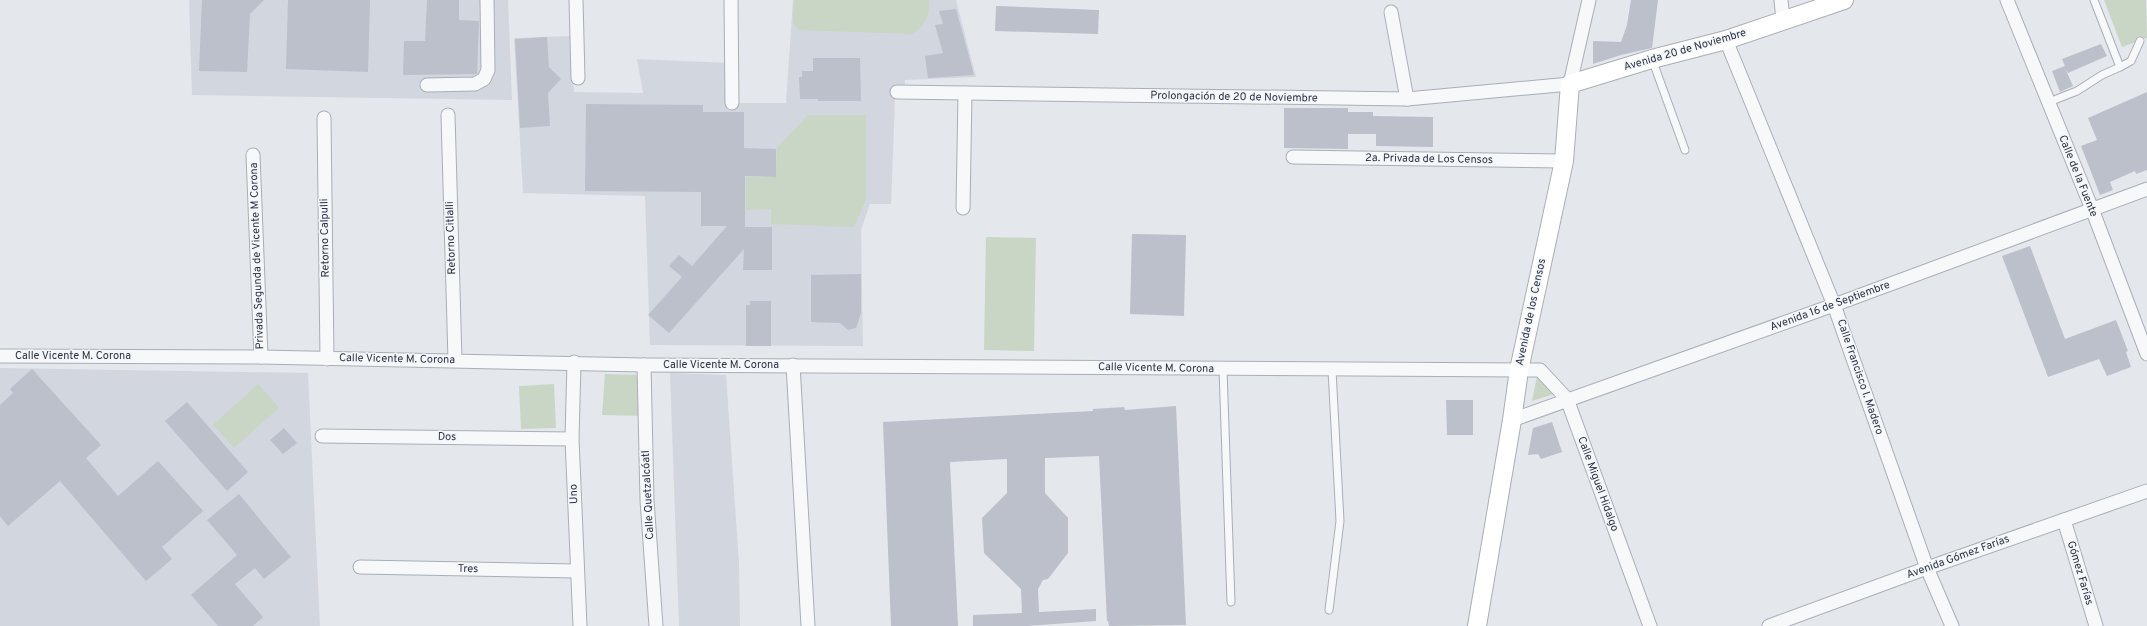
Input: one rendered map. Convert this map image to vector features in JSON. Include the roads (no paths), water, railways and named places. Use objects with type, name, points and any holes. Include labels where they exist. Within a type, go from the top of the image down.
[{"type":"street","points":[[427,85],[475,84],[484,79],[488,70],[487,0]]},
{"type":"street","points":[[576,0],[578,78]]},
{"type":"street","points":[[732,0],[732,103]]},
{"type":"street","name":"Avenida de los Censos","points":[[1477,626],[1519,370],[1564,161],[1570,84],[1589,0]]},
{"type":"street","points":[[1781,0],[1783,20]]},
{"type":"street","name":"Avenida 20 de Noviembre","points":[[1570,84],[1652,59],[1726,40],[1844,0]]},
{"type":"street","name":"Calle de la Fuente","points":[[2007,0],[2092,209],[2147,354]]},
{"type":"street","points":[[1391,12],[1407,99]]},
{"type":"street","name":"Calle Francisco I. Madero","points":[[1726,40],[1834,305],[1927,568],[1952,626]]},
{"type":"street","name":"Prolongación de 20 de Noviembre","points":[[897,92],[1407,99],[1570,84]]},
{"type":"street","points":[[963,208],[965,93]]},
{"type":"street","name":"Retorno Citlalli","points":[[448,115],[455,360]]},
{"type":"street","name":"Retorno Calpulli","points":[[324,118],[326,359]]},
{"type":"street","name":"Privada Segunda de Vicente M Corona","points":[[254,155],[261,357]]},
{"type":"street","name":"2a. Privada de Los Censos","points":[[1293,157],[1564,161]]},
{"type":"street","name":"Avenida 16 de Septiembre","points":[[1512,420],[1567,399],[1834,305],[2147,189]]},
{"type":"street","name":"Calle Vicente M. Corona","points":[[0,356],[261,357],[574,362],[644,365],[793,364],[1332,370],[1519,370]]},
{"type":"street","name":"Uno","points":[[574,362],[572,439],[576,571],[580,626]]},
{"type":"street","name":"Calle Vicente M. Corona","points":[[793,364],[808,626]]},
{"type":"street","name":"Calle Quetzalcóatl","points":[[644,365],[647,500],[656,626]]},
{"type":"street","name":"Calle Miguel Hidalgo","points":[[1519,370],[1540,370],[1567,399],[1650,626]]},
{"type":"street","name":"Dos","points":[[322,436],[572,439]]},
{"type":"street","name":"Avenida Gómez Farías","points":[[1769,626],[1927,568],[2147,491]]},
{"type":"street","name":"Gómez Farías","points":[[2064,520],[2096,626]]},
{"type":"street","name":"Tres","points":[[360,567],[576,571]]},
{"type":"lane","points":[[2094,0],[2120,67]]},
{"type":"lane","points":[[2049,102],[2077,91],[2102,74],[2131,61],[2140,40]]},
{"type":"lane","points":[[1652,59],[1685,150]]},
{"type":"lane","points":[[1223,369],[1231,602]]},
{"type":"lane","points":[[1329,610],[1340,521],[1332,370]]}]
